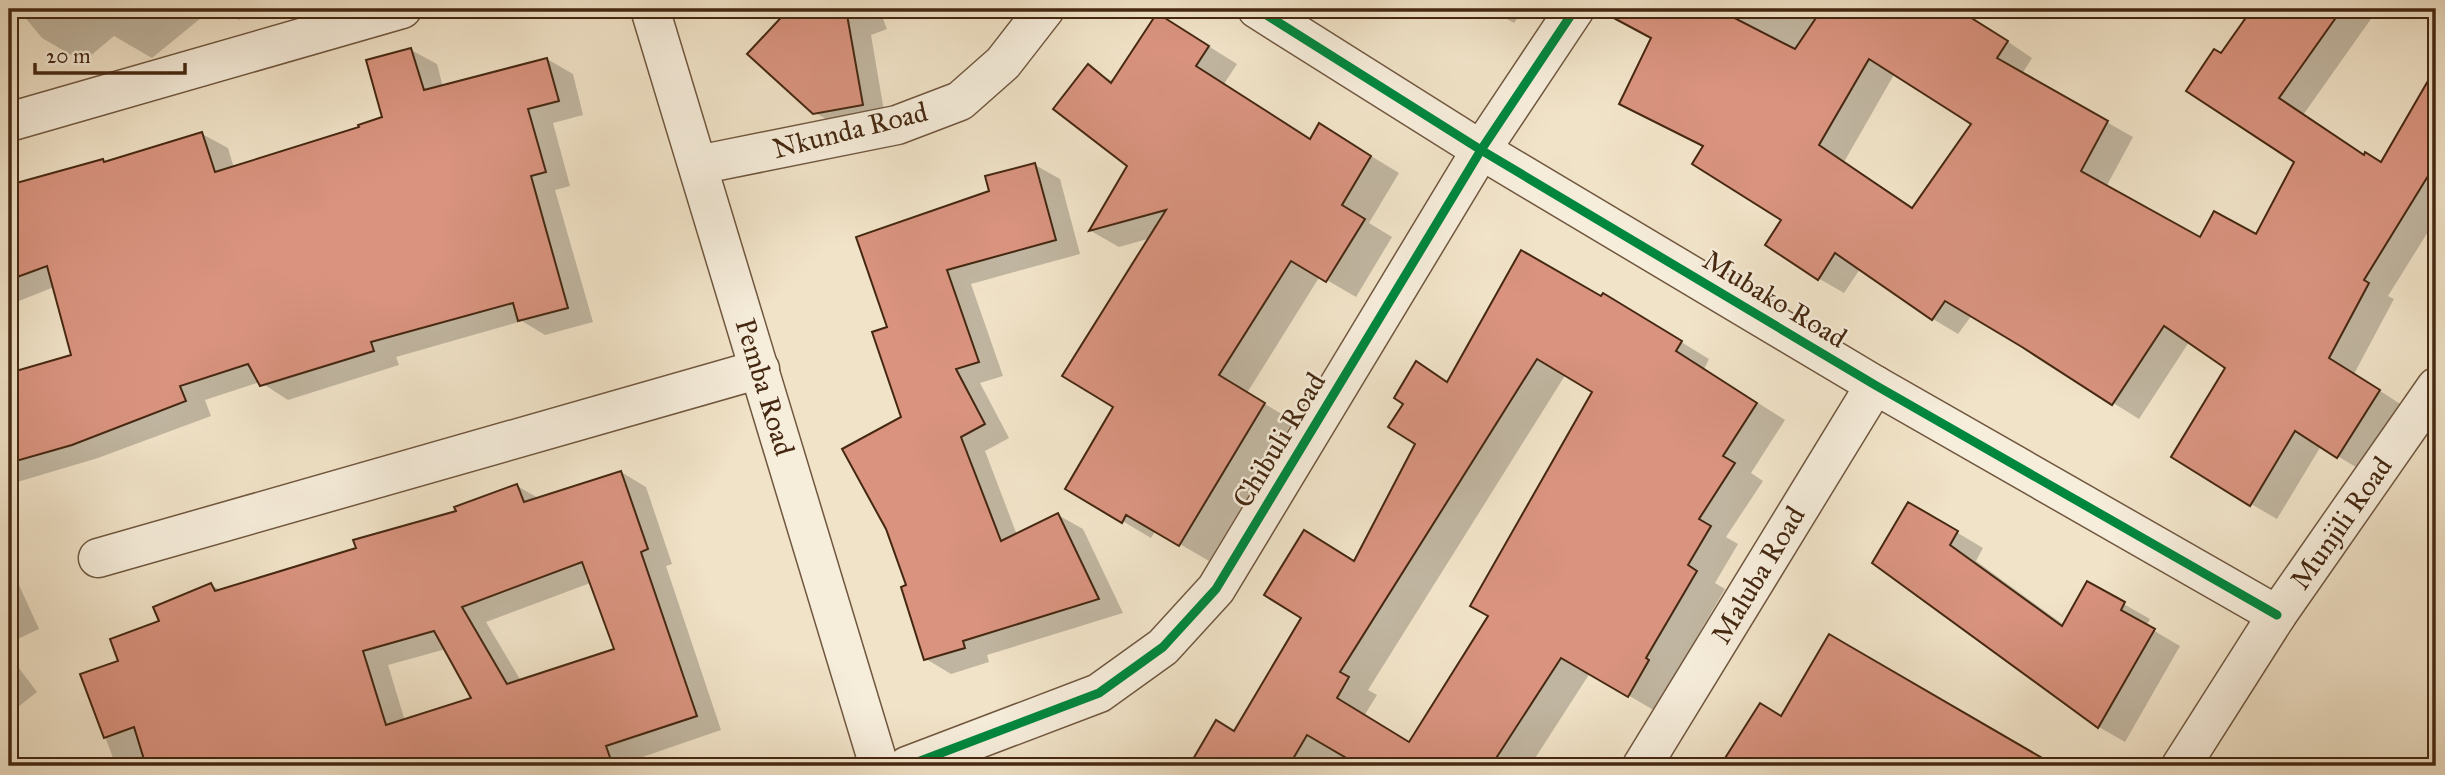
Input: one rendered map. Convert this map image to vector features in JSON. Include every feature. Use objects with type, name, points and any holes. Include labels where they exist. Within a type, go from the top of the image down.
[{"type":"street","points":[[9,122],[402,9]]},
{"type":"street","name":"Pemba Road","points":[[650,9],[879,766]]},
{"type":"street","name":"Nkunda Road","points":[[698,164],[897,125],[960,101],[1003,63],[1045,9]]},
{"type":"street","name":"Mubako Road","points":[[1257,9],[1481,149],[1875,385],[2277,615]]},
{"type":"street","name":"Chibuli Road","points":[[907,766],[1099,693],[1163,648],[1216,589],[1481,149],[1574,9]]},
{"type":"street","points":[[98,558],[760,369]]},
{"type":"street","name":"Maluba Road","points":[[1642,766],[1875,385]]},
{"type":"street","name":"Munjili Road","points":[[2180,766],[2277,615],[2436,387]]},
{"type":"building","points":[[789,9],[846,9],[863,105],[813,114],[747,54]]},
{"type":"building","points":[[1597,9],[1717,9],[1795,49],[1822,9],[1957,9],[2008,41],[1997,58],[2108,121],[2081,171],[2200,237],[2214,211],[2256,234],[2294,162],[2186,91],[2214,49],[2221,53],[2252,9],[2342,9],[2279,98],[2364,155],[2365,152],[2381,162],[2436,67],[2436,163],[2364,280],[2369,283],[2329,358],[2380,390],[2337,458],[2295,431],[2250,506],[2171,457],[2225,368],[2164,326],[2112,405],[1945,301],[1932,320],[1835,253],[1818,280],[1765,245],[1781,220],[1692,164],[1703,146],[1619,104],[1651,38]],"holes":[[[1869,59],[1971,124],[1912,208],[1819,145]]]},
{"type":"building","points":[[1157,13],[1209,46],[1196,66],[1310,139],[1319,123],[1371,156],[1342,205],[1365,219],[1326,282],[1291,261],[1219,375],[1265,403],[1179,546],[1126,515],[1122,523],[1065,489],[1113,407],[1062,376],[1166,210],[1089,231],[1127,166],[1053,109],[1088,64],[1111,83]]},
{"type":"building","points":[[411,48],[424,90],[547,58],[559,101],[528,109],[546,172],[531,176],[568,308],[518,321],[513,303],[371,342],[374,351],[260,386],[248,364],[180,386],[186,401],[72,445],[9,463],[9,373],[71,355],[47,266],[9,280],[9,185],[103,159],[104,162],[202,132],[215,172],[359,127],[358,125],[382,117],[366,60]]},
{"type":"building","points":[[1035,163],[1056,240],[947,270],[979,362],[956,369],[985,424],[961,437],[1001,541],[1058,513],[1099,599],[963,641],[965,648],[924,660],[901,587],[906,585],[886,529],[842,449],[901,417],[872,332],[887,327],[856,237],[989,191],[985,176]]},
{"type":"building","points":[[1521,250],[1601,296],[1603,293],[1682,341],[1676,351],[1757,403],[1723,456],[1735,463],[1699,519],[1711,526],[1688,565],[1697,571],[1646,658],[1649,660],[1628,697],[1561,658],[1491,766],[1360,766],[1307,735],[1290,764],[1293,766],[1189,766],[1216,720],[1234,731],[1301,618],[1264,595],[1304,530],[1354,561],[1415,444],[1388,427],[1403,404],[1394,398],[1416,361],[1447,382]],"holes":[[[1537,359],[1592,392],[1470,606],[1488,616],[1409,742],[1337,698],[1349,677],[1340,672]]]},
{"type":"building","points":[[621,471],[648,549],[641,552],[697,716],[606,746],[613,766],[146,766],[134,727],[104,738],[80,674],[118,661],[110,639],[159,621],[153,607],[211,583],[215,591],[356,548],[353,540],[456,511],[454,507],[517,484],[524,502]],"holes":[[[582,562],[614,649],[507,684],[462,607]],[[434,631],[471,698],[386,725],[363,651]]]},
{"type":"building","points":[[1908,502],[1958,531],[1950,545],[2062,626],[2087,581],[2125,602],[2121,610],[2155,629],[2098,728],[1872,563]]},
{"type":"building","points":[[1829,634],[2056,766],[1720,766],[1760,703],[1781,716]]},
{"type":"cycle path","points":[[1257,9],[1481,150],[1875,385],[2277,615]]},
{"type":"cycle path","points":[[907,766],[1099,693],[1163,647],[1216,589],[1481,150],[1575,9]]}]
